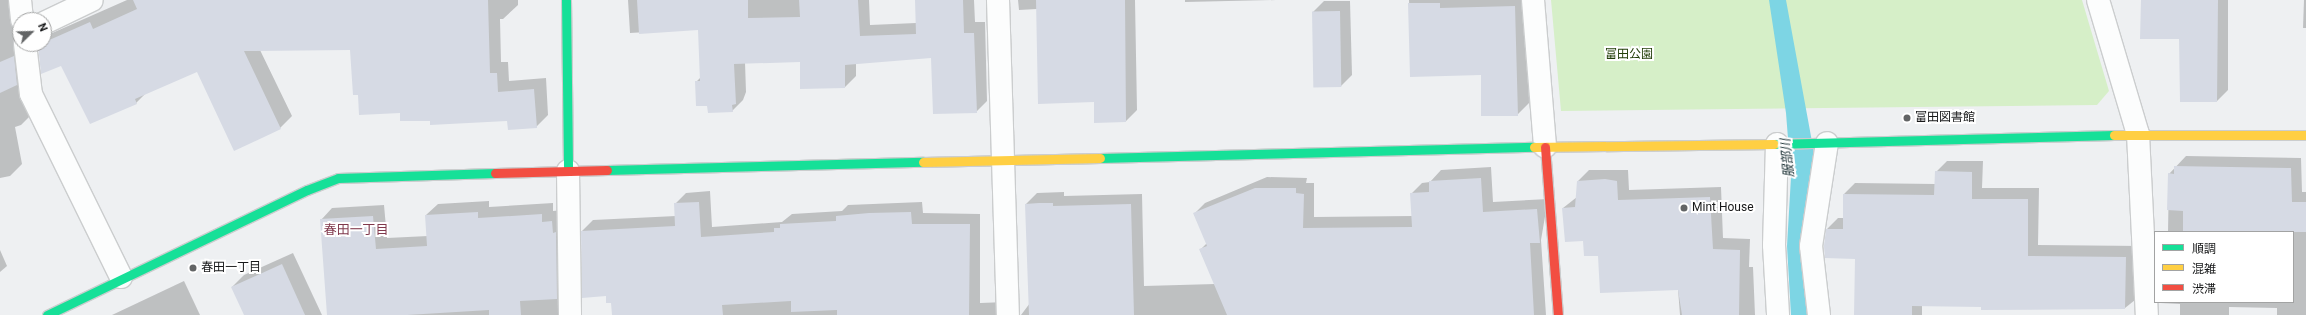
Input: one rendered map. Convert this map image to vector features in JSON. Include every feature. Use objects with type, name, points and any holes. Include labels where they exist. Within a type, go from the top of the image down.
[{"type":"street","points":[[20,0],[21,12]]},
{"type":"street","points":[[52,19],[92,0]]},
{"type":"street","points":[[566,0],[570,315]]},
{"type":"street","points":[[998,0],[1008,315]]},
{"type":"street","points":[[1533,0],[1558,315]]},
{"type":"street","points":[[2098,0],[2138,134],[2148,315]]},
{"type":"street","points":[[26,52],[31,94],[121,277]]},
{"type":"street","points":[[47,315],[121,277],[307,190],[338,178],[1545,147],[1820,144],[2138,134],[2306,135]]},
{"type":"street","points":[[1777,144],[1774,245],[1778,315]]},
{"type":"street","points":[[1819,315],[1812,246],[1820,144]]},
{"type":"green space","name":"富田公園","points":[[1551,0],[2082,0],[2109,91],[2097,105],[1561,111]]},
{"type":"water","points":[[1769,0],[1786,0],[1817,169],[1803,245],[1807,315],[1791,315],[1787,246],[1791,177],[1786,113]]},
{"type":"building","points":[[133,0],[488,0],[490,73],[497,73],[498,92],[534,89],[537,128],[508,130],[507,121],[430,125],[430,121],[400,121],[400,113],[359,115],[358,95],[353,95],[350,50],[244,51],[281,129],[234,151],[197,72],[135,99],[137,104],[90,124],[61,66],[41,74],[39,52],[52,52],[52,39],[90,22],[93,29],[137,9]]},
{"type":"building","points":[[637,0],[748,0],[748,18],[800,17],[799,0],[858,0],[860,36],[916,34],[915,0],[963,0],[964,33],[974,33],[977,113],[933,114],[931,58],[845,65],[845,88],[800,89],[800,62],[734,64],[736,104],[732,105],[733,112],[708,113],[707,106],[696,106],[695,81],[700,81],[698,30],[639,34]]},
{"type":"building","points":[[1036,0],[1125,0],[1126,122],[1094,123],[1094,102],[1038,104]]},
{"type":"building","points":[[2141,0],[2218,0],[2217,102],[2180,102],[2179,39],[2140,39]]},
{"type":"building","points":[[1408,3],[1440,3],[1440,8],[1515,6],[1518,116],[1481,116],[1481,75],[1410,77]]},
{"type":"building","points":[[1312,11],[1340,11],[1341,87],[1313,87]]},
{"type":"building","points":[[14,56],[17,85],[0,93],[0,62]]},
{"type":"building","points":[[2174,166],[2291,168],[2292,202],[2306,202],[2306,232],[2183,231],[2183,211],[2167,210],[2168,173],[2174,174]]},
{"type":"building","points":[[1935,171],[1972,172],[1972,199],[2028,199],[2028,256],[2126,257],[2125,309],[1981,310],[1981,307],[1912,306],[1912,315],[1854,315],[1855,259],[1825,258],[1824,246],[1826,229],[1843,229],[1843,194],[1934,195]]},
{"type":"building","points":[[1481,178],[1483,212],[1537,209],[1540,243],[1530,243],[1534,315],[1227,315],[1199,249],[1207,246],[1193,213],[1255,188],[1296,188],[1296,193],[1304,194],[1303,228],[1412,227],[1410,193],[1429,192],[1429,181]]},
{"type":"building","points":[[1605,179],[1617,181],[1618,200],[1710,197],[1713,249],[1740,250],[1739,315],[1682,315],[1678,290],[1600,293],[1598,256],[1584,256],[1583,241],[1565,242],[1562,208],[1575,207],[1577,181]]},
{"type":"building","points":[[699,202],[701,237],[774,232],[774,228],[780,228],[780,224],[836,221],[836,216],[869,213],[911,212],[912,224],[970,224],[969,315],[837,315],[837,310],[791,312],[791,301],[722,305],[723,315],[612,315],[611,303],[606,303],[606,296],[582,298],[581,231],[675,226],[674,203]]},
{"type":"building","points":[[1053,203],[1053,206],[1131,204],[1134,315],[1029,315],[1025,204]]},
{"type":"building","points":[[478,212],[478,218],[542,214],[542,222],[552,221],[553,233],[556,232],[557,299],[520,301],[521,315],[489,315],[489,310],[407,315],[327,315],[320,219],[373,216],[376,249],[427,246],[425,215]]},
{"type":"building","points":[[282,264],[305,315],[244,315],[231,287]]},
{"type":"traffic: fast","points":[[566,0],[568,171]]},
{"type":"traffic: fast","points":[[1774,144],[2114,135]]},
{"type":"traffic: fast","points":[[1100,158],[1534,147]]},
{"type":"traffic: fast","points":[[607,170],[923,162]]},
{"type":"traffic: fast","points":[[47,315],[307,190],[338,178],[495,173]]},
{"type":"traffic: slow","points":[[2114,135],[2306,135]]},
{"type":"traffic: slow","points":[[1534,147],[1774,144]]},
{"type":"traffic: slow","points":[[923,162],[1100,158]]},
{"type":"traffic: jam","points":[[1545,147],[1558,315]]},
{"type":"traffic: jam","points":[[495,173],[607,170]]},
{"type":"place","name":"富田図書館","points":[[1907,118]]},
{"type":"place","name":"Mint House","points":[[1684,208]]},
{"type":"place","name":"春田一丁目","points":[[193,268]]},
{"type":"district","name":"春田一丁目","points":[[356,230]]},
{"type":"water label","name":"服部川","points":[[1788,158]]}]
